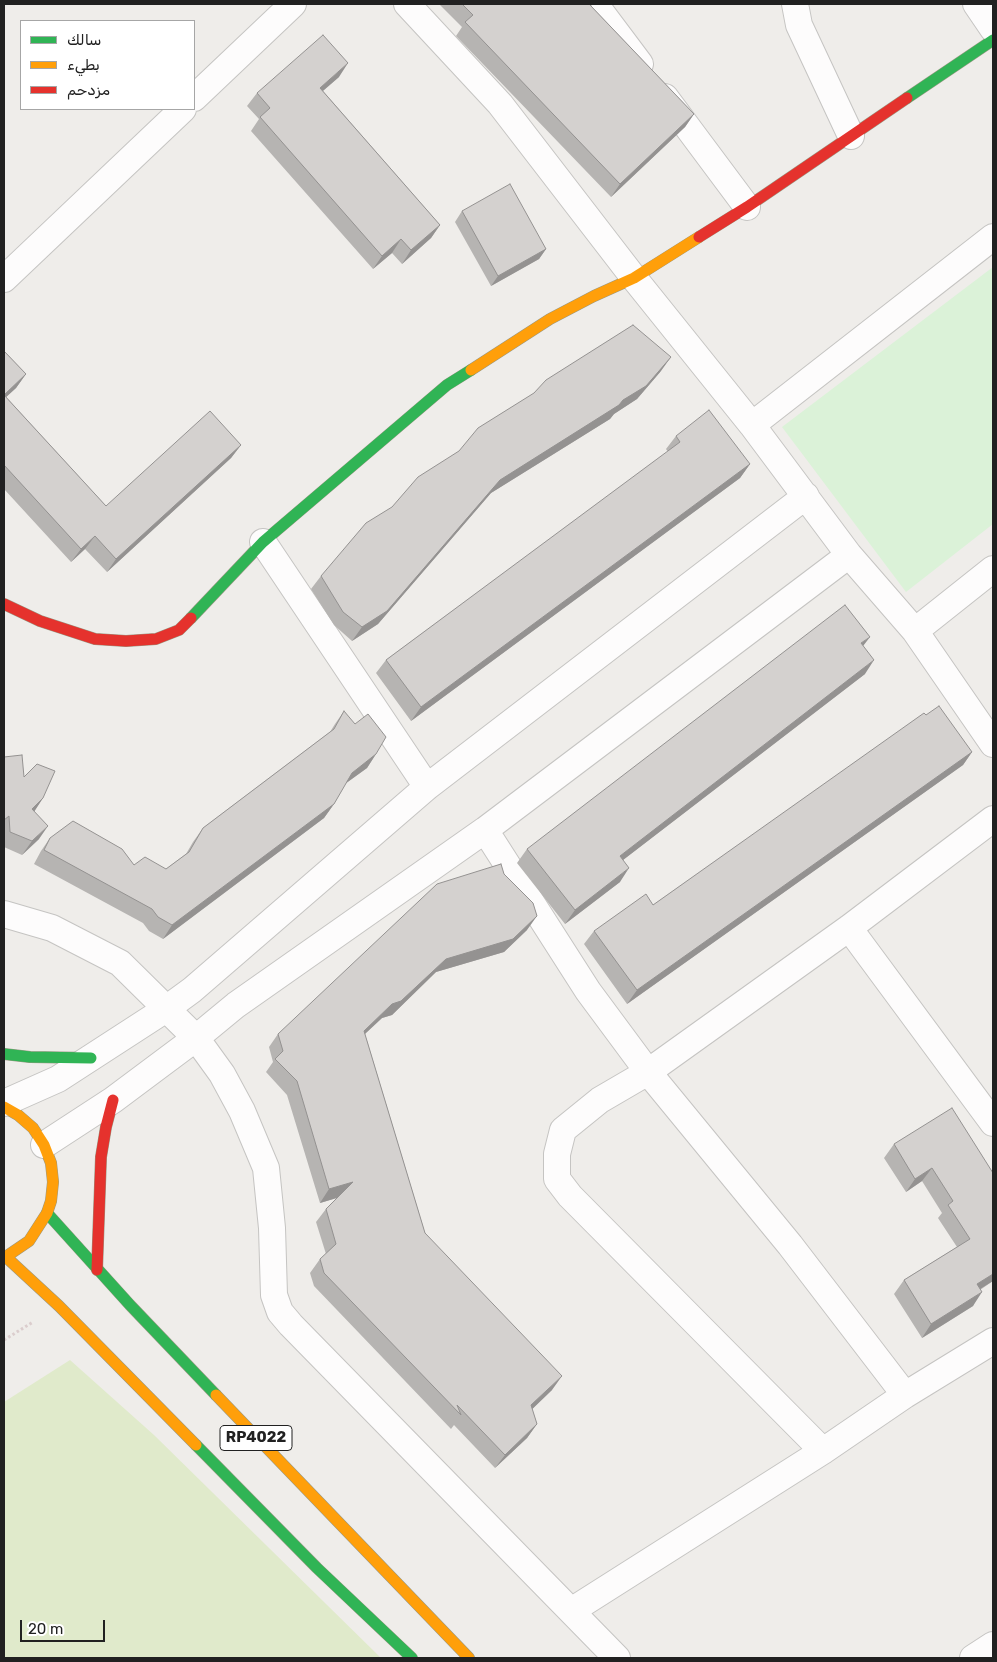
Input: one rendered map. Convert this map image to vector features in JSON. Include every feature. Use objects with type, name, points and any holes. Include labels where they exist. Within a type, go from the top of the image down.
[{"type":"main road","points":[[4,604],[40,621],[95,639],[126,641],[156,639],[179,630],[263,542],[447,385],[550,319],[634,278],[747,207],[993,40]]},
{"type":"main road","points":[[4,1054],[30,1057],[91,1058]]},
{"type":"main road","points":[[96,1270],[101,1157],[113,1100]]},
{"type":"main road","name":"RP4022","points":[[4,1107],[18,1114],[33,1128],[44,1145],[51,1163],[53,1182],[47,1213],[29,1241],[5,1258],[60,1306],[317,1568],[412,1658]]},
{"type":"main road","name":"RP4022","points":[[47,1213],[96,1270],[470,1658]]},
{"type":"street","points":[[195,97],[293,4]]},
{"type":"street","points":[[407,4],[500,104],[634,278],[752,425],[849,555],[915,631],[993,744]]},
{"type":"street","points":[[595,4],[747,207]]},
{"type":"street","points":[[795,4],[799,25],[851,136]]},
{"type":"street","points":[[976,4],[993,29]]},
{"type":"street","points":[[4,279],[182,110]]},
{"type":"street","points":[[752,425],[993,237]]},
{"type":"street","points":[[4,1103],[58,1079],[192,990],[427,787],[806,496]]},
{"type":"street","points":[[263,542],[427,787]]},
{"type":"street","points":[[44,1145],[113,1100],[196,1038],[236,1005],[485,830],[849,555]]},
{"type":"street","points":[[915,631],[993,570]]},
{"type":"street","points":[[824,1451],[570,1196],[557,1179],[557,1154],[563,1130],[600,1100],[648,1072],[849,928],[993,819]]},
{"type":"street","points":[[485,830],[588,991],[648,1072],[790,1245],[905,1395]]},
{"type":"street","points":[[4,914],[52,928],[120,963],[196,1038],[222,1074],[242,1111],[266,1168],[272,1228],[274,1295],[280,1312],[617,1658]]},
{"type":"street","points":[[849,928],[993,1123]]},
{"type":"street","points":[[571,1611],[824,1451],[905,1395],[993,1341]]},
{"type":"street","points":[[973,1658],[993,1645]]},
{"type":"green space","points":[[993,267],[993,524],[906,592],[782,427]]},
{"type":"green space","points":[[70,1360],[154,1435],[381,1658],[4,1658],[4,1402]]},
{"type":"building","points":[[462,4],[591,4],[694,114],[620,184],[465,22],[473,15]]},
{"type":"building","points":[[323,35],[348,63],[320,88],[440,225],[411,250],[401,239],[382,256],[260,117],[270,108],[257,93]]},
{"type":"building","points":[[510,184],[546,249],[498,276],[462,211]]},
{"type":"building","points":[[633,325],[671,357],[646,386],[500,480],[387,611],[362,627],[343,612],[321,576],[366,523],[392,507],[418,477],[459,451],[478,428],[534,393],[546,380]]},
{"type":"building","points":[[4,351],[26,374],[4,395]]},
{"type":"building","points":[[4,395],[106,506],[210,411],[241,445],[116,559],[95,536],[81,549],[4,465]]},
{"type":"building","points":[[709,410],[750,464],[421,707],[386,660],[680,442],[676,436]]},
{"type":"building","points":[[845,605],[870,637],[861,643],[874,660],[620,856],[629,868],[575,910],[527,849]]},
{"type":"building","points":[[939,706],[972,752],[637,990],[594,931],[646,894],[653,905],[924,713],[926,715]]},
{"type":"building","points":[[344,711],[355,724],[368,714],[386,737],[376,754],[352,773],[334,804],[172,925],[158,917],[152,909],[44,850],[50,838],[73,821],[122,849],[134,865],[145,857],[166,869],[189,852],[203,828],[334,729]]},
{"type":"building","points":[[22,755],[24,777],[37,764],[55,771],[43,798],[32,809],[48,826],[32,841],[10,832],[9,816],[4,820],[4,757]]},
{"type":"building","points":[[501,864],[504,874],[533,903],[537,916],[513,939],[446,959],[401,1001],[392,1004],[364,1031],[425,1233],[562,1376],[531,1405],[537,1424],[505,1455],[457,1405],[461,1415],[324,1273],[320,1259],[336,1244],[326,1209],[353,1182],[329,1189],[297,1081],[275,1059],[283,1051],[278,1034],[437,884]]},
{"type":"building","points":[[952,1108],[993,1173],[993,1274],[977,1284],[982,1292],[931,1324],[904,1280],[970,1239],[948,1205],[953,1201],[932,1168],[915,1179],[894,1144]]},
{"type":"traffic: fast","points":[[907,98],[993,40]]},
{"type":"traffic: fast","points":[[191,618],[263,542],[447,385],[471,370]]},
{"type":"traffic: fast","points":[[4,1054],[30,1057],[91,1058]]},
{"type":"traffic: fast","points":[[47,1213],[130,1305],[216,1395]]},
{"type":"traffic: fast","points":[[196,1445],[317,1568],[412,1658]]},
{"type":"traffic: slow","points":[[471,370],[550,319],[634,278],[699,237]]},
{"type":"traffic: slow","points":[[4,1107],[18,1115],[33,1128],[44,1145],[51,1163],[53,1182],[51,1201],[47,1213],[29,1241],[4,1258]]},
{"type":"traffic: slow","points":[[6,1257],[59,1306],[196,1445]]},
{"type":"traffic: slow","points":[[216,1395],[469,1658]]},
{"type":"traffic: jam","points":[[699,237],[747,207],[907,98]]},
{"type":"traffic: jam","points":[[4,604],[40,621],[95,639],[126,641],[156,639],[179,630],[191,618]]},
{"type":"traffic: jam","points":[[97,1270],[101,1157],[113,1100]]}]
